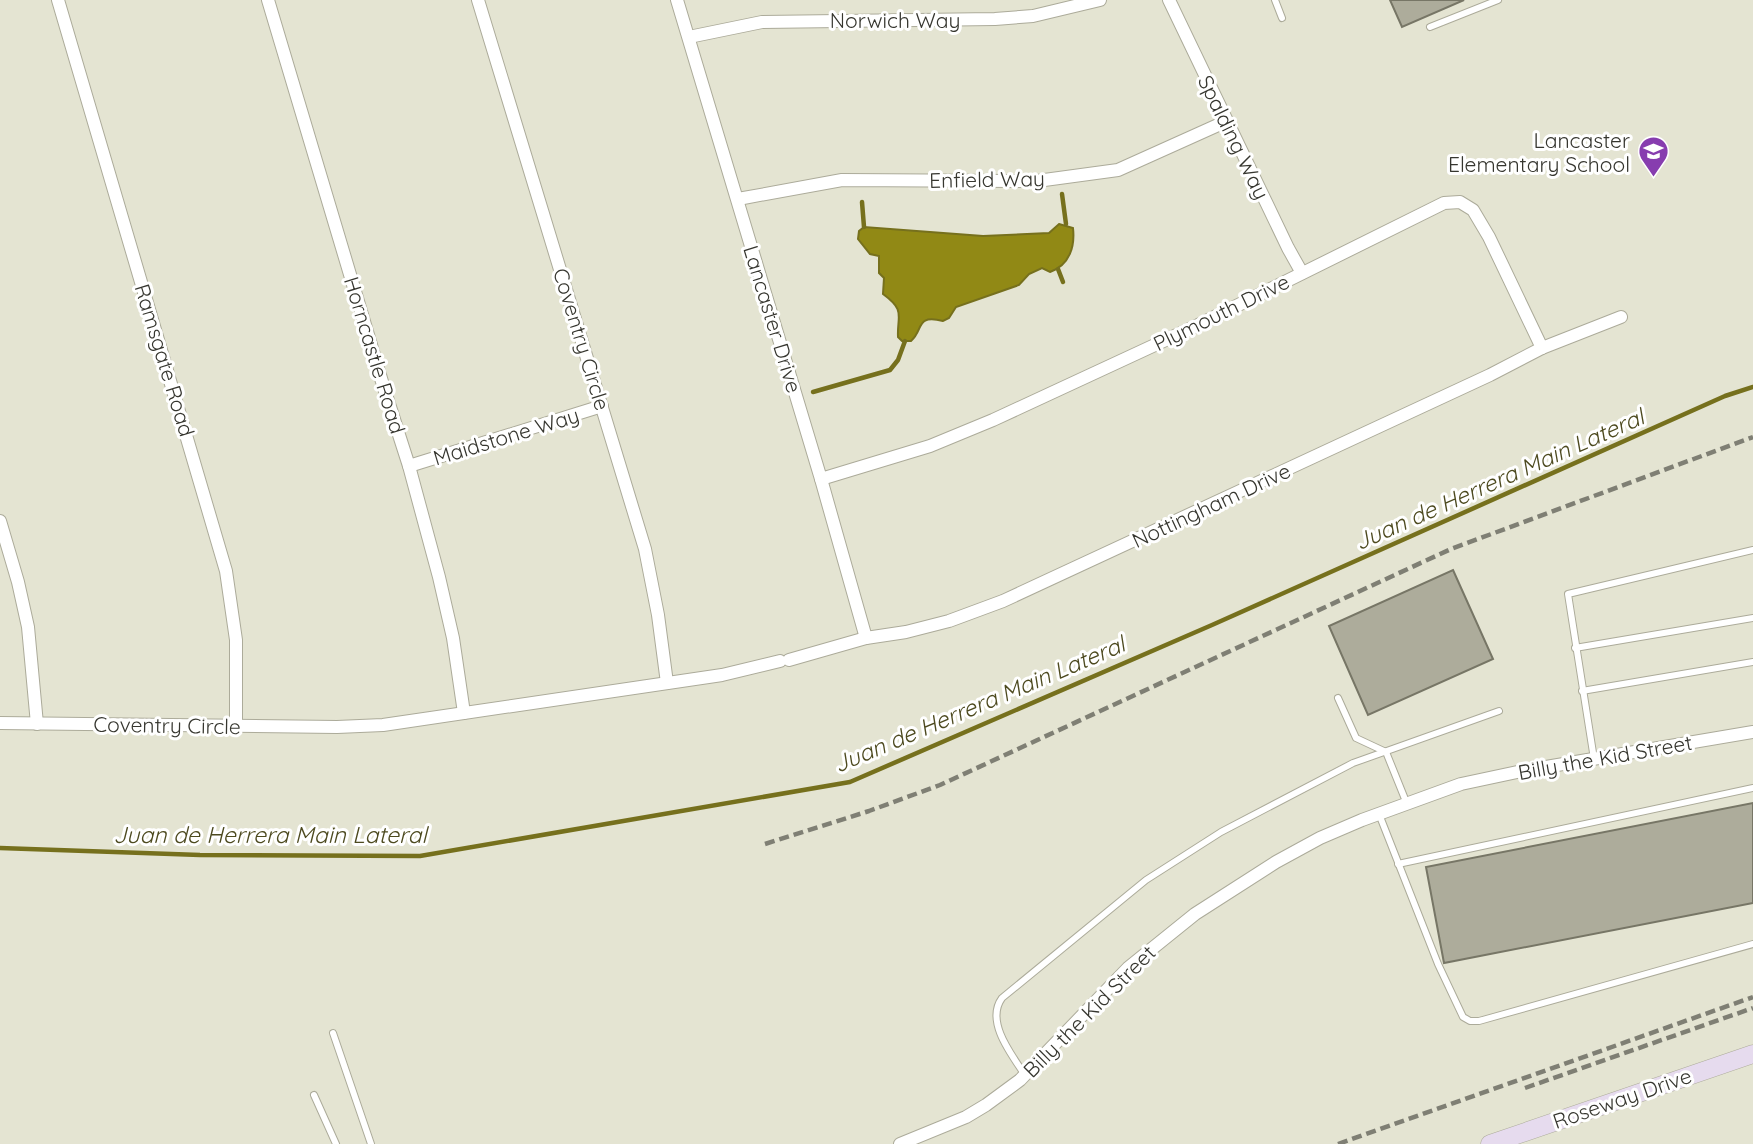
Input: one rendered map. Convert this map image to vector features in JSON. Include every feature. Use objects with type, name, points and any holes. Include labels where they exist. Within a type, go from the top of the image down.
[{"type":"street","name":"Ramsgate Road","points":[[58,0],[226,571],[236,640],[236,726]]},
{"type":"street","name":"Horncastle Road","points":[[268,0],[409,466],[448,614],[461,678],[464,713]]},
{"type":"street","name":"Coventry Circle","points":[[478,0],[645,549],[658,615],[667,683]]},
{"type":"street","name":"Lancaster Drive","points":[[677,0],[866,638]]},
{"type":"street","name":"Norwich Way","points":[[689,37],[762,22],[995,19],[1033,16],[1068,10],[1100,0]]},
{"type":"street","name":"Spalding Way","points":[[1169,0],[1302,272]]},
{"type":"street","name":"Enfield Way","points":[[738,199],[842,180],[1037,181],[1118,170],[1227,121]]},
{"type":"street","name":"Plymouth Drive","points":[[821,479],[930,446],[993,420],[1198,325],[1444,203],[1460,202],[1473,211],[1489,237],[1542,348]]},
{"type":"street","name":"Nottingham Drive","points":[[722,675],[866,638],[906,632],[949,621],[1003,601],[1490,376],[1542,348],[1621,317]]},
{"type":"street","name":"Maidstone Way","points":[[409,466],[602,406]]},
{"type":"street","points":[[0,521],[19,582],[28,627],[37,724]]},
{"type":"street","name":"Coventry Circle","points":[[0,723],[337,727],[383,725],[722,675]]},
{"type":"street","name":"Billy the Kid Street","points":[[900,1144],[976,1111],[1025,1075],[1128,968],[1195,914],[1276,862],[1320,838],[1461,784],[1753,732]]},
{"type":"street","name":"Roseway Drive","points":[[1490,1144],[1753,1054]]},
{"type":"lane","points":[[1275,0],[1282,18]]},
{"type":"lane","points":[[1430,27],[1498,0]]},
{"type":"lane","points":[[1594,759],[1567,598],[1570,592],[1753,550]]},
{"type":"lane","points":[[1575,648],[1753,618]]},
{"type":"lane","points":[[1582,691],[1753,662]]},
{"type":"lane","points":[[1338,698],[1356,738],[1386,752],[1407,804]]},
{"type":"lane","points":[[1025,1075],[1005,1045],[995,1012],[1002,998],[1146,880],[1221,832],[1353,763],[1499,711]]},
{"type":"lane","points":[[1398,864],[1753,788]]},
{"type":"lane","points":[[1379,814],[1438,964],[1463,1017],[1470,1021],[1479,1021],[1753,944]]},
{"type":"lane","points":[[333,1034],[370,1144]]},
{"type":"lane","points":[[314,1095],[336,1144]]},
{"type":"shaded area","points":[[1059,224],[1073,228],[1073,241],[1067,260],[1057,269],[1050,272],[1042,268],[1029,274],[1019,285],[956,307],[949,318],[943,321],[924,321],[911,341],[902,341],[898,337],[898,309],[883,294],[884,278],[879,273],[879,256],[870,254],[858,239],[859,231],[864,227],[983,236],[1049,233]]},
{"type":"building","points":[[1390,0],[1464,0],[1402,27]]},
{"type":"building","points":[[1453,570],[1493,659],[1368,715],[1329,626]]},
{"type":"building","points":[[1753,803],[1753,903],[1444,963],[1426,867]]},
{"type":"waterway","points":[[1062,194],[1066,224]]},
{"type":"waterway","points":[[862,202],[864,227]]},
{"type":"waterway","points":[[1058,269],[1063,282]]},
{"type":"waterway","points":[[813,392],[890,370],[898,360],[905,341]]},
{"type":"waterway","name":"Juan de Herrera Main Lateral","points":[[0,848],[200,855],[420,856],[850,782],[1212,625],[1725,396],[1753,387]]},
{"type":"railway","points":[[765,844],[940,785],[1451,549],[1753,437]]},
{"type":"railway","points":[[1338,1144],[1753,997]]},
{"type":"railway","points":[[1525,1088],[1753,1008]]},
{"type":"place","name":"Lancaster Elementary School","points":[[1653,179]]}]
